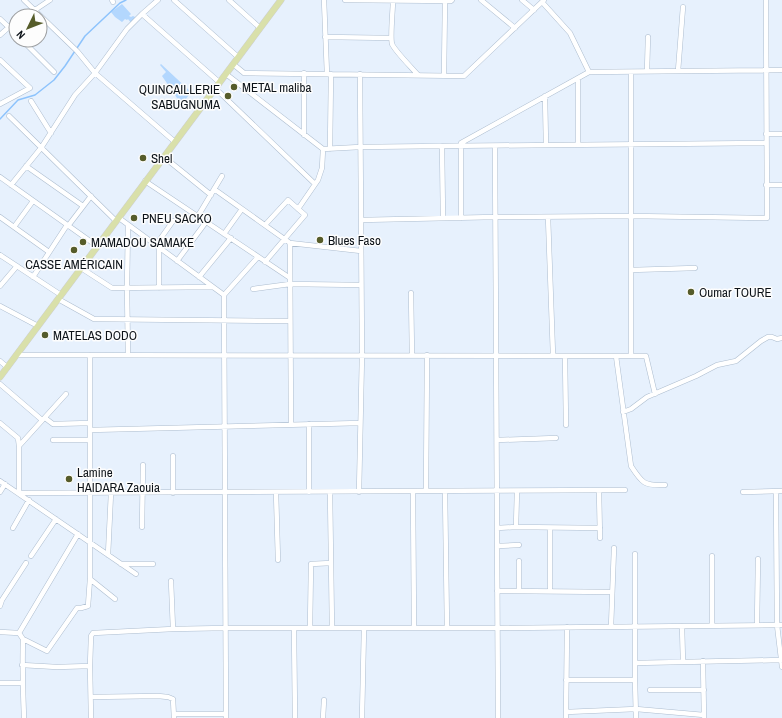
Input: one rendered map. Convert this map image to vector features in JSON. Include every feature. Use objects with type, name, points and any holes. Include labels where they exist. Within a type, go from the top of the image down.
[{"type":"main road","points":[[0,377],[281,0]]},
{"type":"street","points":[[24,0],[33,8]]},
{"type":"street","points":[[38,8],[50,0]]},
{"type":"street","points":[[11,185],[41,148],[75,95],[95,73],[127,29],[158,0]]},
{"type":"street","points":[[174,0],[238,57]]},
{"type":"street","points":[[229,0],[260,28]]},
{"type":"street","points":[[324,0],[325,37],[329,74],[330,149]]},
{"type":"street","points":[[345,0],[452,0]]},
{"type":"street","points":[[393,0],[392,44],[418,75]]},
{"type":"street","points":[[481,0],[515,28]]},
{"type":"street","points":[[522,0],[534,10]]},
{"type":"street","points":[[361,220],[631,216],[766,218],[766,0]]},
{"type":"street","points":[[444,75],[445,1]]},
{"type":"street","points":[[234,64],[244,73],[464,76],[543,1],[570,33],[589,72]]},
{"type":"street","points":[[678,71],[684,7]]},
{"type":"street","points":[[142,14],[217,85],[315,184]]},
{"type":"street","points":[[0,19],[8,26]]},
{"type":"street","points":[[48,23],[76,50],[95,73],[175,142]]},
{"type":"street","points":[[0,34],[8,28]]},
{"type":"street","points":[[325,37],[391,38]]},
{"type":"street","points":[[647,71],[648,37]]},
{"type":"street","points":[[30,48],[54,72]]},
{"type":"street","points":[[0,60],[30,88],[0,104]]},
{"type":"street","points":[[461,218],[461,143],[589,72],[782,70]]},
{"type":"street","points":[[631,72],[631,356]]},
{"type":"street","points":[[226,74],[323,149],[360,147],[766,143]]},
{"type":"street","points":[[304,74],[304,135]]},
{"type":"street","points":[[359,492],[362,355],[360,74]]},
{"type":"street","points":[[578,78],[578,145]]},
{"type":"street","points":[[545,96],[546,145]]},
{"type":"street","points":[[31,101],[51,133]]},
{"type":"street","points":[[9,116],[91,196],[118,219],[224,295]]},
{"type":"street","points":[[766,134],[782,134]]},
{"type":"street","points":[[442,146],[443,218]]},
{"type":"street","points":[[495,146],[498,718]]},
{"type":"street","points":[[298,208],[318,180],[322,168],[323,149]]},
{"type":"street","points":[[164,157],[211,195]]},
{"type":"street","points":[[26,166],[83,206]]},
{"type":"street","points":[[198,216],[222,176]]},
{"type":"street","points":[[0,177],[97,246]]},
{"type":"street","points":[[145,181],[290,278]]},
{"type":"street","points":[[766,185],[782,185]]},
{"type":"street","points":[[214,189],[290,243],[361,251]]},
{"type":"street","points":[[32,277],[68,225],[91,196]]},
{"type":"street","points":[[265,225],[288,200],[305,215],[266,262]]},
{"type":"street","points":[[14,227],[33,201]]},
{"type":"street","points":[[224,234],[242,209]]},
{"type":"street","points":[[0,217],[49,252]]},
{"type":"street","points":[[548,217],[553,355]]},
{"type":"street","points":[[159,288],[158,247],[173,221]]},
{"type":"street","points":[[177,261],[206,222]]},
{"type":"street","points":[[128,225],[128,355]]},
{"type":"street","points":[[199,277],[231,238]]},
{"type":"street","points":[[290,243],[290,425]]},
{"type":"street","points":[[0,255],[59,297],[94,319],[290,321]]},
{"type":"street","points":[[91,697],[168,697],[173,699],[174,716],[226,716],[224,295],[258,256]]},
{"type":"street","points":[[0,286],[17,266]]},
{"type":"street","points":[[81,268],[112,288],[213,287]]},
{"type":"street","points":[[631,270],[695,268]]},
{"type":"street","points":[[254,289],[290,284],[361,285]]},
{"type":"street","points":[[411,293],[412,355]]},
{"type":"street","points":[[0,306],[38,326]]},
{"type":"street","points":[[623,412],[631,409],[647,397],[696,376],[717,365],[736,361],[768,337],[777,339],[782,338]]},
{"type":"street","points":[[17,355],[646,356],[655,394]]},
{"type":"street","points":[[19,633],[23,639],[47,651],[77,608],[88,606],[90,579],[90,355]]},
{"type":"street","points":[[426,491],[427,355]]},
{"type":"street","points":[[565,356],[566,424]]},
{"type":"street","points":[[616,356],[631,466],[638,478],[645,484],[654,486],[665,485]]},
{"type":"street","points":[[0,361],[8,367]]},
{"type":"street","points":[[0,384],[43,419],[54,424],[90,423]]},
{"type":"street","points":[[19,446],[66,394]]},
{"type":"street","points":[[0,422],[18,438],[19,493]]},
{"type":"street","points":[[90,430],[360,423]]},
{"type":"street","points":[[309,424],[309,492]]},
{"type":"street","points":[[497,440],[556,438]]},
{"type":"street","points":[[53,440],[90,440]]},
{"type":"street","points":[[173,456],[173,493]]},
{"type":"street","points":[[142,465],[142,528]]},
{"type":"street","points":[[0,481],[136,574]]},
{"type":"street","points":[[0,492],[5,484]]},
{"type":"street","points":[[19,493],[625,490]]},
{"type":"street","points":[[413,491],[414,628]]},
{"type":"street","points":[[445,491],[447,628]]},
{"type":"street","points":[[516,527],[517,491]]},
{"type":"street","points":[[598,491],[600,538]]},
{"type":"street","points":[[743,492],[782,491]]},
{"type":"street","points":[[276,492],[278,560]]},
{"type":"street","points":[[330,492],[332,628]]},
{"type":"street","points":[[776,492],[782,667]]},
{"type":"street","points":[[108,555],[111,493]]},
{"type":"street","points":[[13,528],[29,500]]},
{"type":"street","points":[[31,556],[56,519]]},
{"type":"street","points":[[497,528],[600,528]]},
{"type":"street","points":[[550,528],[550,592]]},
{"type":"street","points":[[19,633],[78,534]]},
{"type":"street","points":[[497,546],[519,545]]},
{"type":"street","points":[[610,627],[614,548]]},
{"type":"street","points":[[635,554],[636,718]]},
{"type":"street","points":[[712,556],[712,626]]},
{"type":"street","points":[[757,625],[758,559]]},
{"type":"street","points":[[519,561],[519,591]]},
{"type":"street","points":[[0,606],[1,599],[26,563]]},
{"type":"street","points":[[310,628],[311,564],[331,563]]},
{"type":"street","points":[[121,564],[153,564]]},
{"type":"street","points":[[90,579],[115,598]]},
{"type":"street","points":[[171,581],[173,629]]},
{"type":"street","points":[[497,591],[612,592]]},
{"type":"street","points":[[91,718],[90,666],[91,636],[93,633],[226,628],[498,628],[780,625]]},
{"type":"street","points":[[682,626],[683,662]]},
{"type":"street","points":[[566,718],[567,627]]},
{"type":"street","points":[[294,628],[295,718]]},
{"type":"street","points":[[362,718],[364,628]]},
{"type":"street","points":[[0,632],[19,633]]},
{"type":"street","points":[[23,639],[22,665],[24,718]]},
{"type":"street","points":[[635,663],[781,660]]},
{"type":"street","points":[[566,712],[636,709],[704,716],[703,661]]},
{"type":"street","points":[[22,665],[56,667],[90,666]]},
{"type":"street","points":[[566,680],[635,680]]},
{"type":"street","points":[[0,683],[23,684]]},
{"type":"street","points":[[650,690],[704,690]]},
{"type":"street","points":[[323,718],[324,700]]},
{"type":"shaded area","points":[[122,4],[131,14],[129,16],[135,17],[132,24],[128,19],[125,19],[122,22],[111,12]]},
{"type":"shaded area","points":[[161,64],[191,92],[183,103],[177,98],[162,76],[166,72],[160,65]]},
{"type":"waterway","points":[[0,119],[18,100],[35,95],[54,80],[85,36],[120,3],[126,0]]},
{"type":"place","name":"METAL maliba","points":[[234,87]]},
{"type":"place","name":"QUINCAILLERIE SABUGNUMA","points":[[228,96]]},
{"type":"place","name":"Shel","points":[[143,158]]},
{"type":"place","name":"PNEU SACKO","points":[[134,218]]},
{"type":"place","name":"Blues Faso","points":[[320,240]]},
{"type":"place","name":"MAMADOU SAMAKE","points":[[83,242]]},
{"type":"place","name":"CASSE AMÉRICAIN","points":[[74,250]]},
{"type":"place","name":"Oumar TOURE","points":[[691,292]]},
{"type":"place","name":"MATELAS DODO","points":[[45,335]]},
{"type":"place","name":"Lamine HAIDARA Zaouia","points":[[69,479]]}]
